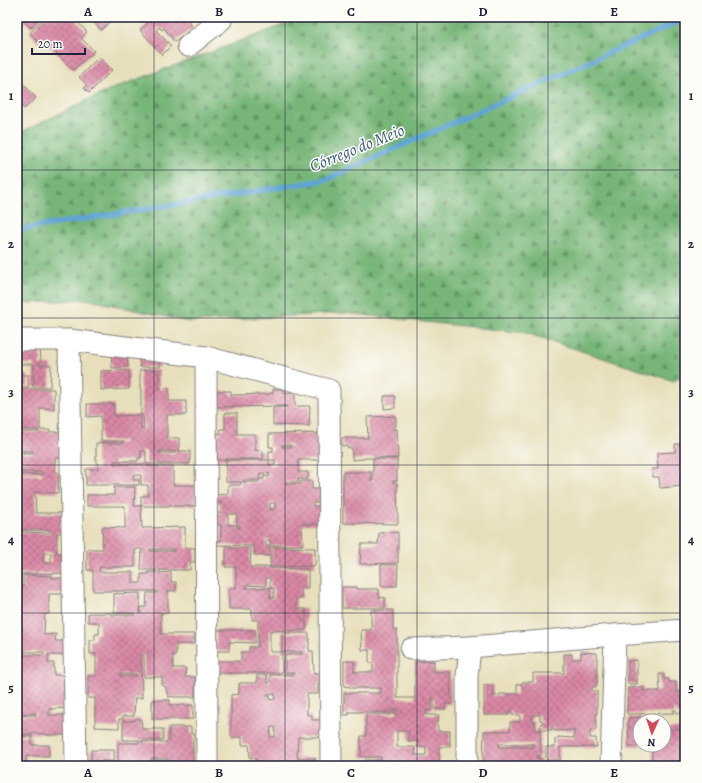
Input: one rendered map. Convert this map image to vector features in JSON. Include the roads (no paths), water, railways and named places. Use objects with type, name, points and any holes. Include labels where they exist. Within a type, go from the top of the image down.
[{"type":"street","points":[[188,46],[221,20],[221,17]]},
{"type":"street","points":[[17,340],[69,340],[206,356],[329,390],[331,766]]},
{"type":"street","points":[[69,340],[76,766]]},
{"type":"street","points":[[206,356],[207,766]]},
{"type":"street","points":[[411,649],[470,647],[615,634],[685,630]]},
{"type":"street","points":[[611,766],[615,634]]},
{"type":"street","points":[[467,766],[467,676],[470,647]]},
{"type":"waterway","name":"Córrego do Meio","points":[[17,230],[325,180],[685,19]]}]
